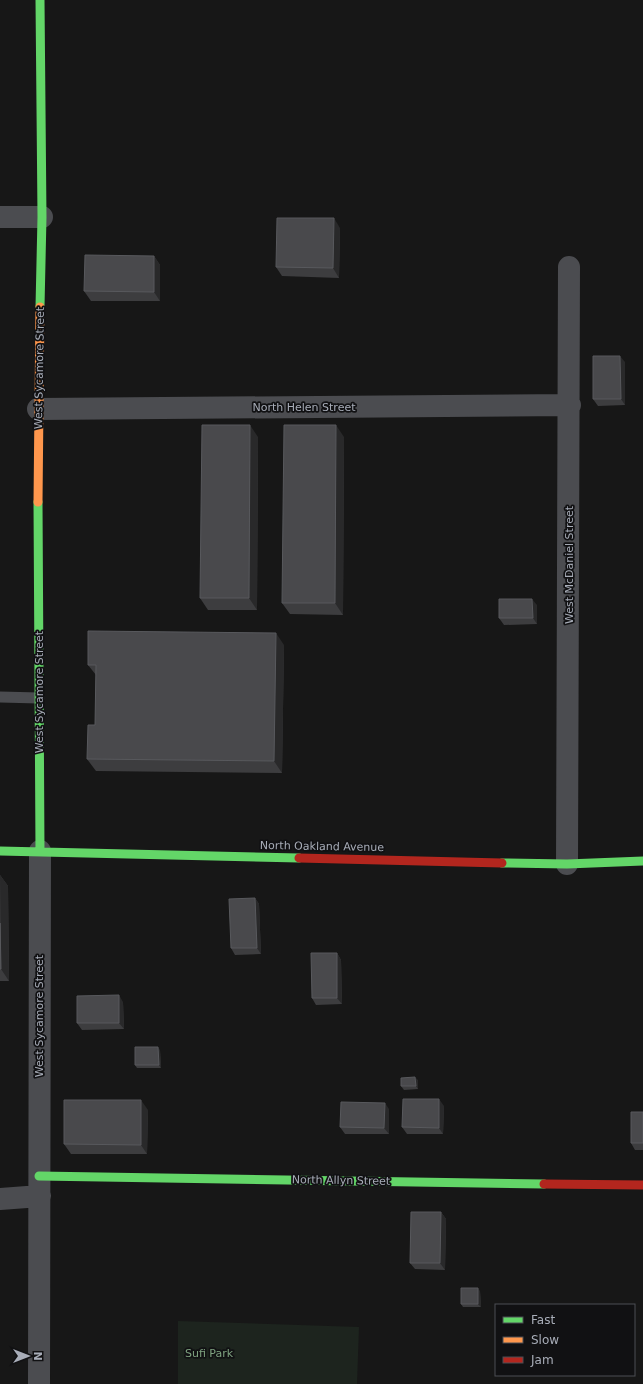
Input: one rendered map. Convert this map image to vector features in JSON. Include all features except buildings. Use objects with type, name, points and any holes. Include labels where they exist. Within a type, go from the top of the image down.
[{"type":"street","name":"West Sycamore Street","points":[[39,1384],[40,851],[38,409],[42,217],[40,0]]},
{"type":"street","points":[[0,217],[42,217]]},
{"type":"street","name":"West McDaniel Street","points":[[567,864],[570,405],[569,267]]},
{"type":"street","name":"North Helen Street","points":[[38,409],[570,405]]},
{"type":"street","name":"North Oakland Avenue","points":[[0,851],[567,864],[643,861]]},
{"type":"street","name":"North Allyn Street","points":[[0,1199],[39,1186],[643,1185]]},
{"type":"lane","points":[[0,697],[39,698]]},
{"type":"green space","name":"Sufi Park","points":[[178,1321],[359,1327],[357,1384],[178,1384]]},
{"type":"traffic: fast","points":[[40,0],[42,217],[40,307]]},
{"type":"traffic: fast","points":[[38,502],[40,851]]},
{"type":"traffic: fast","points":[[0,851],[299,858]]},
{"type":"traffic: fast","points":[[502,863],[567,864],[643,861]]},
{"type":"traffic: fast","points":[[39,1176],[544,1184]]},
{"type":"traffic: slow","points":[[38,502],[40,307]]},
{"type":"traffic: jam","points":[[299,858],[502,863]]},
{"type":"traffic: jam","points":[[544,1184],[643,1185]]}]
